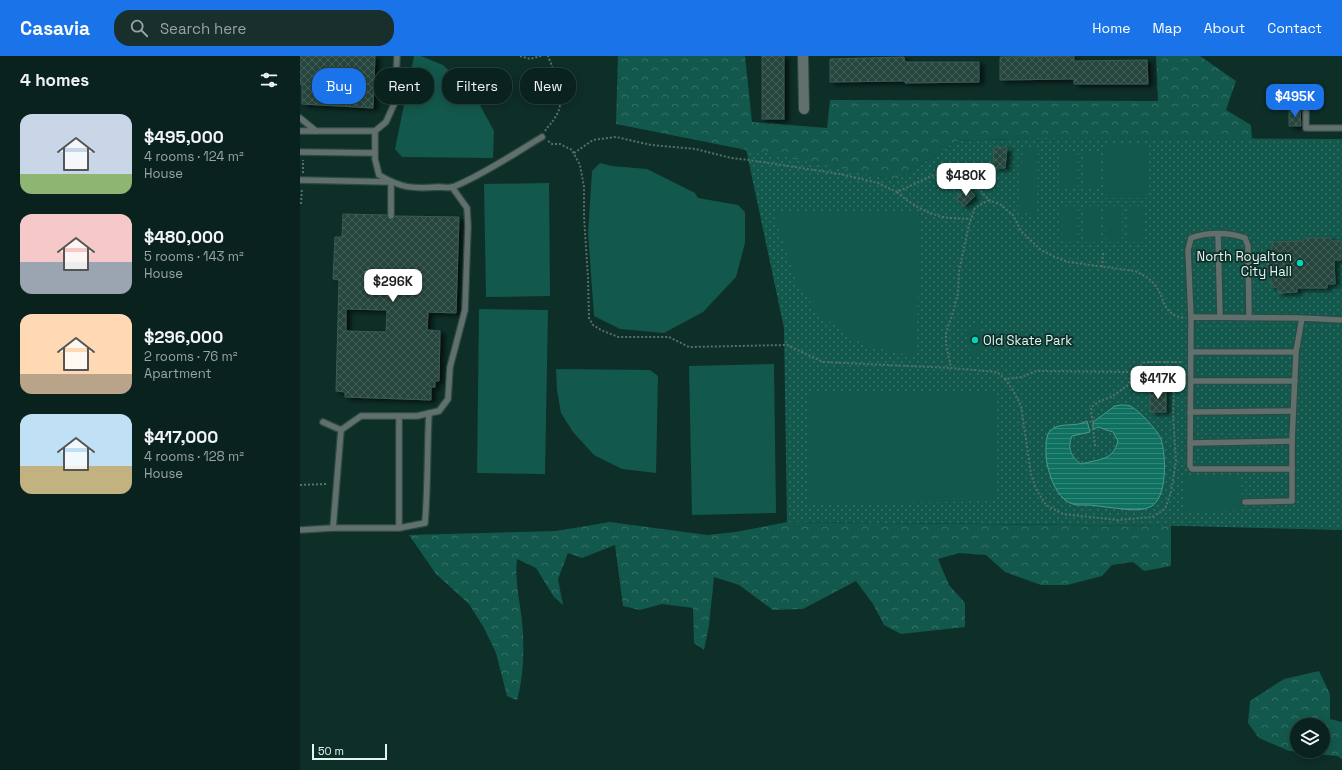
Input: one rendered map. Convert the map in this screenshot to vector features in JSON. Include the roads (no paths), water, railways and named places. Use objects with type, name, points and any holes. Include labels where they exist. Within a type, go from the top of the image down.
[{"type":"street","points":[[803,56],[804,109]]},
{"type":"lane","points":[[300,131],[375,131],[386,122],[395,102],[397,56]]},
{"type":"lane","points":[[1306,112],[1306,128],[1342,128]]},
{"type":"lane","points":[[300,118],[316,131]]},
{"type":"lane","points":[[375,131],[375,159],[379,175],[391,182],[405,187],[422,188],[452,187],[487,170],[542,137]]},
{"type":"lane","points":[[300,152],[375,153]]},
{"type":"lane","points":[[300,180],[391,182]]},
{"type":"lane","points":[[391,182],[391,216]]},
{"type":"lane","points":[[341,430],[361,416],[417,416],[439,411],[448,399],[450,367],[465,310],[467,208],[452,187]]},
{"type":"lane","points":[[1249,318],[1248,246],[1245,238],[1236,234],[1201,234],[1192,238],[1188,250],[1191,317],[1190,466],[1192,469],[1292,469]]},
{"type":"lane","points":[[1218,234],[1220,317]]},
{"type":"lane","points":[[1191,317],[1302,318],[1342,320]]},
{"type":"lane","points":[[1246,502],[1292,501],[1292,441],[1296,352],[1302,318]]},
{"type":"lane","points":[[1191,352],[1296,352]]},
{"type":"lane","points":[[1191,381],[1295,381]]},
{"type":"lane","points":[[1190,412],[1293,411]]},
{"type":"lane","points":[[300,530],[333,528],[399,528],[425,523],[428,484],[427,447],[429,413]]},
{"type":"lane","points":[[399,416],[399,528]]},
{"type":"lane","points":[[323,422],[341,430]]},
{"type":"lane","points":[[333,528],[341,430]]},
{"type":"lane","points":[[1190,443],[1292,441]]},
{"type":"place","name":"North Royalton City Hall","points":[[1300,263]]},
{"type":"place","name":"Old Skate Park","points":[[975,340]]}]
